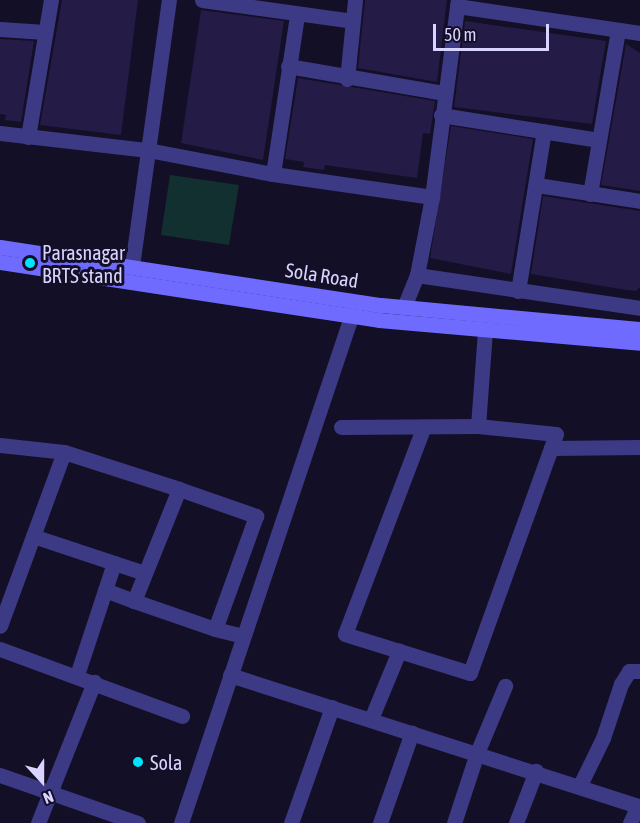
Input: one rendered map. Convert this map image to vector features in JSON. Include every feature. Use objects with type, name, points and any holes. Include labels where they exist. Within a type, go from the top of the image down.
[{"type":"main road","name":"Sola Road","points":[[0,247],[132,266],[354,309],[404,307],[640,328]]},
{"type":"main road","name":"Sola Road","points":[[0,262],[354,309],[485,330],[640,343]]},
{"type":"street","points":[[28,137],[51,0]]},
{"type":"street","points":[[132,266],[169,0]]},
{"type":"street","points":[[202,0],[297,16],[352,21]]},
{"type":"street","points":[[347,79],[355,0]]},
{"type":"street","points":[[404,307],[417,275],[432,197],[457,3],[640,33]]},
{"type":"street","points":[[273,174],[297,16]]},
{"type":"street","points":[[0,29],[45,32]]},
{"type":"street","points":[[590,194],[618,30]]},
{"type":"street","points":[[288,66],[347,79],[445,93]]},
{"type":"street","points":[[441,115],[599,140]]},
{"type":"street","points":[[518,291],[544,131]]},
{"type":"street","points":[[0,133],[148,150],[273,174],[432,197]]},
{"type":"street","points":[[537,185],[640,201]]},
{"type":"street","points":[[417,275],[640,308]]},
{"type":"street","points":[[182,823],[354,309]]},
{"type":"street","points":[[478,426],[485,330]]},
{"type":"street","points":[[341,427],[424,426],[478,426],[556,434],[470,673],[345,634],[424,426]]},
{"type":"street","points":[[0,445],[64,452],[256,516],[215,629]]},
{"type":"street","points":[[551,447],[640,447]]},
{"type":"street","points":[[0,626],[64,452]]},
{"type":"street","points":[[134,601],[179,489]]},
{"type":"street","points":[[33,536],[144,573]]},
{"type":"street","points":[[77,675],[114,563]]},
{"type":"street","points":[[105,590],[215,629],[243,636]]},
{"type":"street","points":[[0,649],[77,675],[182,716]]},
{"type":"street","points":[[371,720],[399,651]]},
{"type":"street","points":[[580,785],[603,738],[621,684],[629,671],[640,671]]},
{"type":"street","points":[[230,675],[580,785],[639,806],[630,823]]},
{"type":"street","points":[[38,823],[48,791],[94,682]]},
{"type":"street","points":[[454,823],[477,753],[505,686]]},
{"type":"street","points":[[291,823],[332,707]]},
{"type":"street","points":[[380,823],[412,732]]},
{"type":"street","points":[[516,823],[536,771]]},
{"type":"street","points":[[0,775],[138,823]]},
{"type":"green space","points":[[170,175],[239,185],[229,245],[161,235]]},
{"type":"building","points":[[62,0],[138,0],[121,135],[40,125]]},
{"type":"building","points":[[365,0],[447,0],[437,82],[358,68]]},
{"type":"building","points":[[201,10],[284,21],[263,160],[181,143]]},
{"type":"building","points":[[465,21],[606,41],[592,124],[454,107]]},
{"type":"building","points":[[0,39],[34,41],[21,122],[5,120],[6,115],[0,114]]},
{"type":"building","points":[[626,44],[640,53],[640,191],[601,185]]},
{"type":"building","points":[[298,78],[435,101],[430,134],[423,133],[417,178],[325,165],[324,170],[303,167],[304,162],[285,159]]},
{"type":"building","points":[[451,126],[533,139],[511,274],[430,258]]},
{"type":"building","points":[[543,196],[640,211],[640,287],[636,291],[531,274]]},
{"type":"place","name":"Parasnagar BRTS stand","points":[[30,263]]},
{"type":"place","name":"Sola","points":[[138,762]]}]
